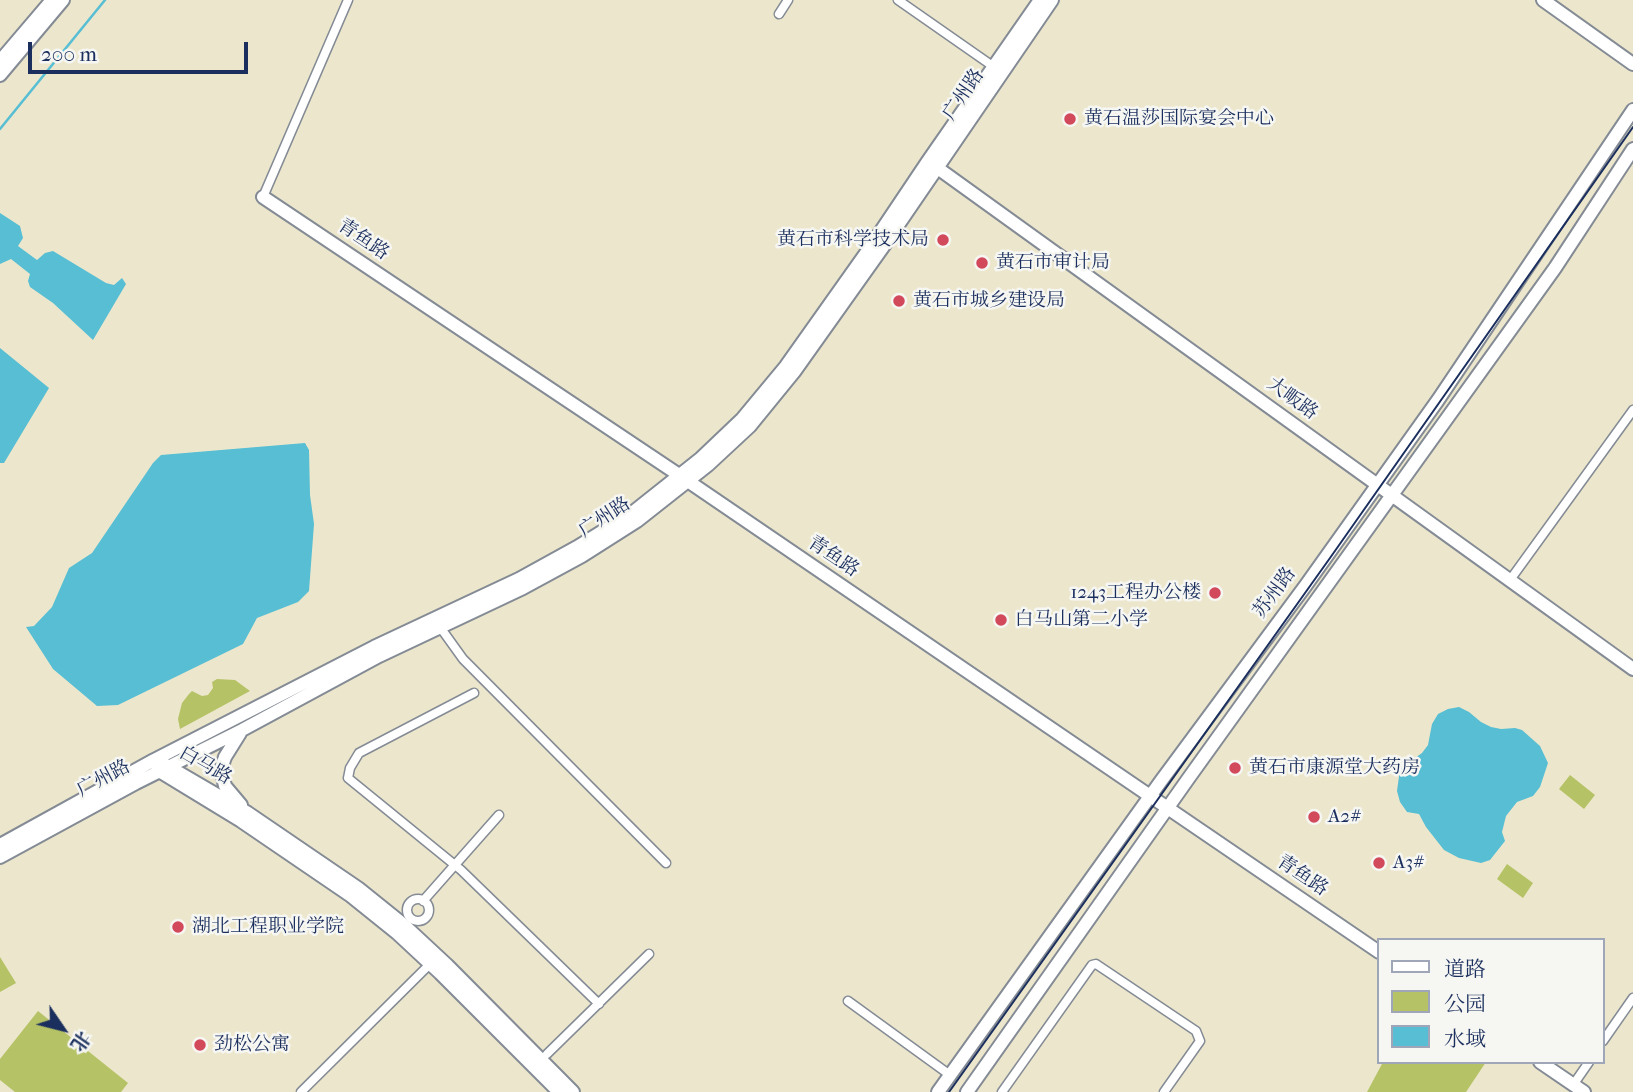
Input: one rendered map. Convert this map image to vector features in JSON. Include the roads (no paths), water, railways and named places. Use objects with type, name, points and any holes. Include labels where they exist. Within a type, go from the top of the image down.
[{"type":"main road","points":[[0,61],[52,0]]},
{"type":"main road","points":[[0,75],[63,0]]},
{"type":"main road","name":"广州路","points":[[0,857],[374,647],[530,573],[577,547],[708,464],[750,426],[794,372],[1040,0]]},
{"type":"main road","name":"广州路","points":[[933,164],[1052,0]]},
{"type":"main road","points":[[1543,0],[1633,64]]},
{"type":"main road","name":"苏州路","points":[[938,1092],[1438,400],[1633,110]]},
{"type":"main road","name":"苏州路","points":[[968,1091],[1391,494],[1555,268],[1633,149]]},
{"type":"main road","name":"大畈路","points":[[933,164],[1633,669]]},
{"type":"main road","name":"青鱼路","points":[[263,198],[683,478],[1378,951]]},
{"type":"main road","name":"广州路","points":[[0,845],[161,766],[242,730],[379,656],[523,588],[582,556],[637,521],[683,478]]},
{"type":"main road","points":[[242,730],[225,757],[221,769],[225,786],[248,813]]},
{"type":"main road","name":"白马路","points":[[161,766],[248,813],[358,888],[404,925],[559,1092]]},
{"type":"main road","name":"白马路","points":[[161,766],[351,896],[434,960],[573,1092]]},
{"type":"main road","points":[[1543,1064],[1579,1088]]},
{"type":"street","points":[[263,198],[348,0]]},
{"type":"street","points":[[779,14],[788,0]]},
{"type":"street","points":[[898,0],[994,67]]},
{"type":"street","points":[[1510,580],[1633,410]]},
{"type":"street","points":[[440,627],[463,660],[666,863]]},
{"type":"street","points":[[474,693],[359,753],[350,768],[348,778],[456,865],[599,1004]]},
{"type":"street","points":[[423,901],[428,910],[426,917],[419,924],[404,911],[413,901],[423,901],[499,815]]},
{"type":"street","points":[[547,1054],[649,954]]},
{"type":"street","points":[[301,1092],[434,960]]},
{"type":"street","points":[[1002,1092],[1092,965],[1096,964],[1196,1031],[1200,1041],[1164,1092]]},
{"type":"street","points":[[1605,1038],[1633,998]]},
{"type":"street","points":[[848,1001],[950,1074]]},
{"type":"street","points":[[1579,1088],[1588,1064]]},
{"type":"water","points":[[0,213],[20,226],[23,238],[18,246],[37,260],[45,253],[53,251],[106,283],[114,285],[122,278],[126,284],[93,340],[53,303],[30,287],[30,274],[11,259],[0,264]]},
{"type":"water","points":[[0,348],[49,388],[4,463],[0,463]]},
{"type":"water","points":[[305,443],[309,450],[314,524],[309,591],[298,602],[257,618],[243,644],[118,705],[97,706],[53,669],[26,627],[34,626],[52,607],[69,568],[92,553],[161,455]]},
{"type":"water","points":[[1459,707],[1491,727],[1522,730],[1540,746],[1548,763],[1540,787],[1533,796],[1517,802],[1506,816],[1502,832],[1505,841],[1490,860],[1481,863],[1459,858],[1444,850],[1419,814],[1407,812],[1397,791],[1400,769],[1422,753],[1428,745],[1432,724],[1438,714]]},
{"type":"waterway","points":[[0,129],[105,0]]},
{"type":"tram line","points":[[949,1092],[1633,127]]},
{"type":"place","name":"黄石温莎国际宴会中心","points":[[1070,119]]},
{"type":"place","name":"黄石市科学技术局","points":[[943,240]]},
{"type":"place","name":"黄石市审计局","points":[[982,263]]},
{"type":"place","name":"黄石市城乡建设局","points":[[899,301]]},
{"type":"place","name":"1243工程办公楼","points":[[1215,593]]},
{"type":"place","name":"白马山第二小学","points":[[1001,620]]},
{"type":"place","name":"黄石市康源堂大药房","points":[[1235,768]]},
{"type":"place","name":"A2#","points":[[1314,817]]},
{"type":"place","name":"A3#","points":[[1379,863]]},
{"type":"place","name":"湖北工程职业学院","points":[[178,927]]},
{"type":"place","name":"劲松公寓","points":[[200,1045]]}]
